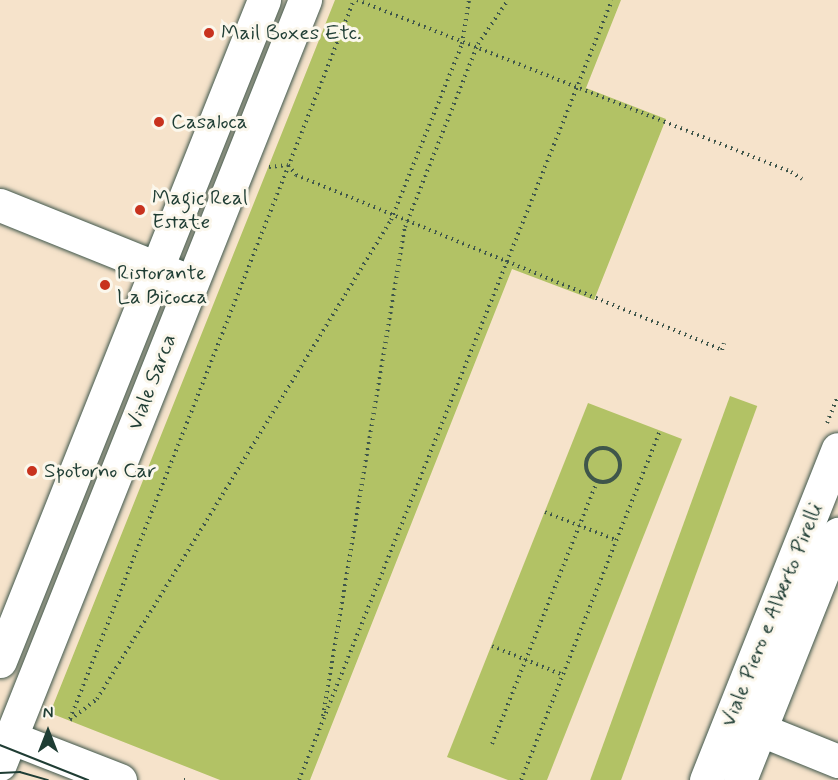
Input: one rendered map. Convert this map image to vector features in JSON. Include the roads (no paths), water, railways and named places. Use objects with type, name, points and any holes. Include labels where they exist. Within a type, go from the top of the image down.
[{"type":"street","name":"Viale Sarca","points":[[0,661],[264,0]]},
{"type":"street","name":"Viale Sarca","points":[[4,748],[305,0]]},
{"type":"street","points":[[0,206],[191,282]]},
{"type":"street","name":"Viale Piero e Alberto Pirelli","points":[[740,780],[746,724],[838,449]]},
{"type":"street","name":"Viale Piero e Alberto Pirelli","points":[[706,780],[746,724],[838,534]]},
{"type":"street","points":[[746,724],[838,761]]},
{"type":"street","points":[[4,748],[120,780]]},
{"type":"tram line","points":[[0,745],[88,780]]},
{"type":"tram line","points":[[0,773],[20,772],[48,780]]},
{"type":"place","name":"Mail Boxes Etc.","points":[[209,33]]},
{"type":"place","name":"Casaloca","points":[[159,122]]},
{"type":"place","name":"Magic Real Estate","points":[[140,210]]},
{"type":"place","name":"Ristorante La Bicocca","points":[[105,285]]},
{"type":"place","name":"Spotorno Car","points":[[32,471]]}]
